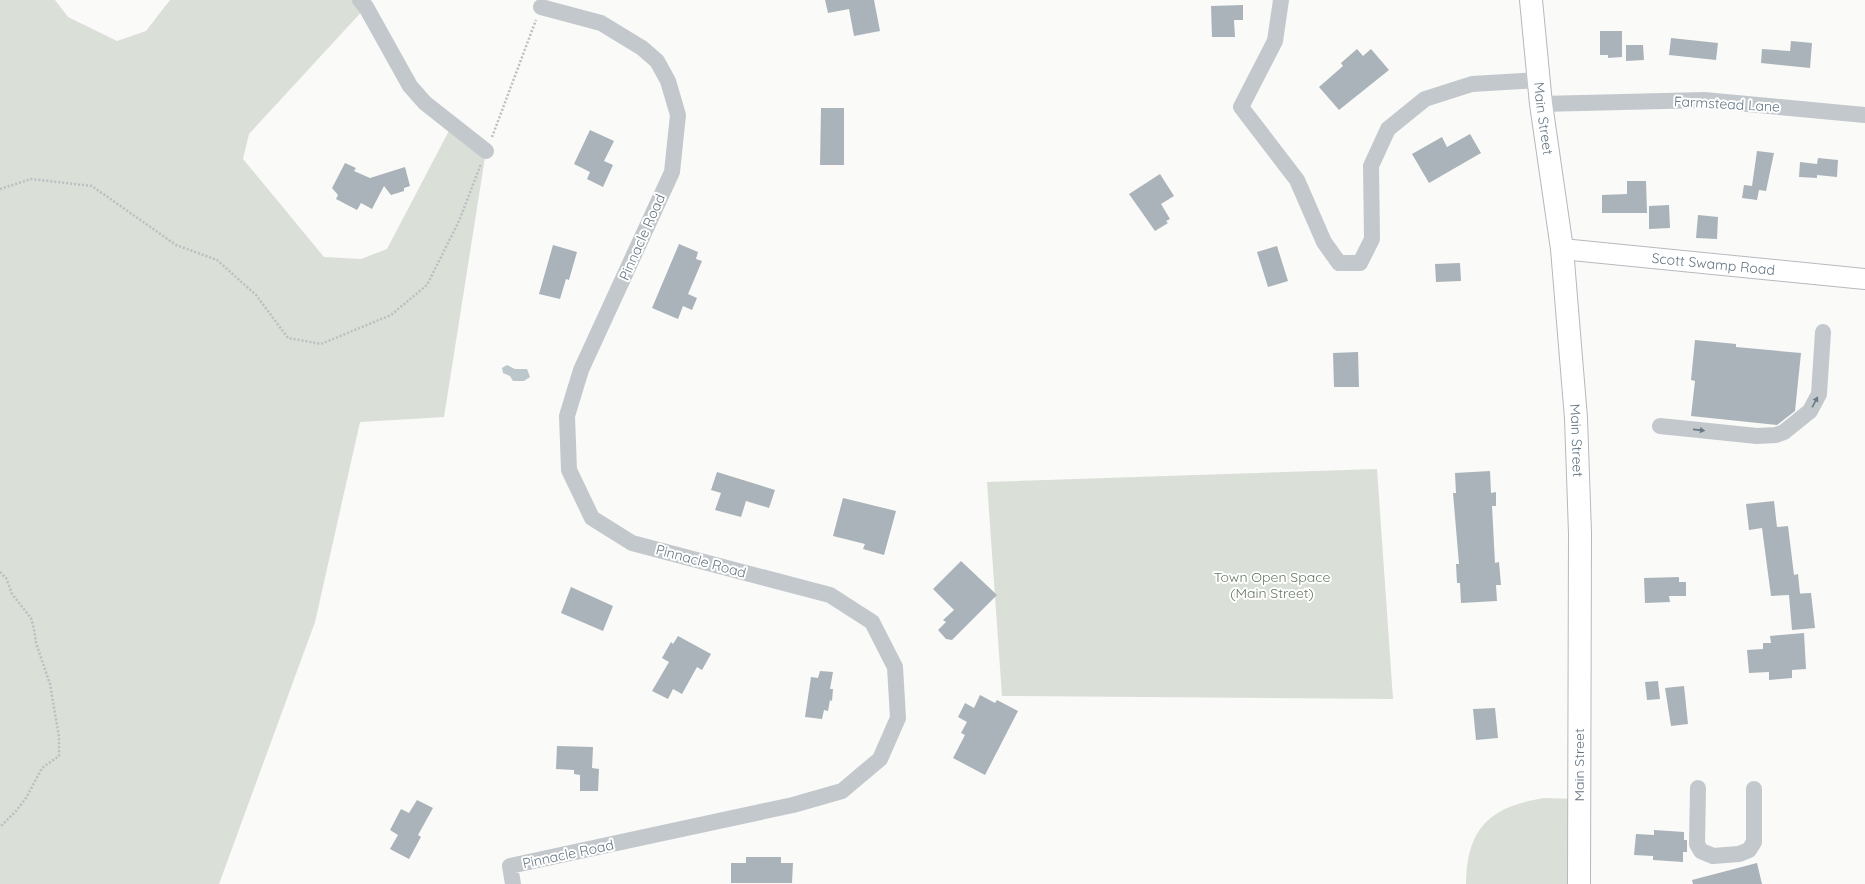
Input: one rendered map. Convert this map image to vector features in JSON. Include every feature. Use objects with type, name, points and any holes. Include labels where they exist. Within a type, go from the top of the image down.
[{"type":"highway","name":"Main Street","points":[[1531,0],[1541,104],[1562,249],[1574,378],[1578,468],[1579,884]]},
{"type":"highway","points":[[1568,884],[1578,799]]},
{"type":"main road","name":"Scott Swamp Road","points":[[1562,249],[1865,279]]},
{"type":"street","points":[[360,0],[370,14],[410,86],[425,103],[486,151]]},
{"type":"street","points":[[1281,0],[1275,41],[1241,107],[1297,180],[1324,242],[1339,263],[1360,263],[1372,239],[1371,166],[1388,130],[1425,99],[1472,84],[1539,80]]},
{"type":"street","name":"Pinnacle Road","points":[[513,884],[510,866],[793,805],[842,791],[880,758],[898,718],[895,667],[872,622],[830,595],[632,543],[592,518],[569,470],[567,416],[581,370],[672,172],[678,115],[668,81],[657,61],[642,48],[601,23],[541,7]]},
{"type":"street","name":"Farmstead Lane","points":[[1541,104],[1704,100],[1865,115]]},
{"type":"street","points":[[1660,426],[1757,436],[1776,435],[1784,432],[1810,411],[1819,394],[1823,332]]},
{"type":"street","points":[[1698,788],[1697,844],[1701,851],[1713,856],[1739,854],[1749,850],[1754,842],[1754,789]]},
{"type":"path","points":[[0,189],[31,179],[92,186],[176,245],[217,260],[256,295],[288,338],[320,344],[391,315],[427,285],[459,221],[541,7]]},
{"type":"path","points":[[0,572],[6,578],[12,594],[31,618],[36,643],[50,684],[59,737],[59,756],[42,768],[26,798],[16,811],[0,827]]},
{"type":"green space","points":[[0,0],[55,0],[68,17],[117,41],[146,31],[170,0],[360,0],[366,7],[249,134],[243,159],[324,257],[361,259],[387,249],[452,125],[486,151],[444,417],[360,422],[315,622],[219,884],[0,884]]},
{"type":"green space","name":"Town Open Space (Main Street)","points":[[1377,469],[1393,699],[1002,696],[987,482]]},
{"type":"green space","points":[[1544,798],[1578,799],[1579,884],[1466,884],[1467,865],[1471,848],[1485,823],[1495,814],[1509,807]]},
{"type":"shaded area","points":[[507,365],[515,369],[527,369],[530,377],[524,381],[513,381],[510,376],[503,373],[502,368]]},
{"type":"building","points":[[825,0],[874,0],[880,31],[854,36],[849,9],[828,13]]},
{"type":"building","points":[[1243,5],[1243,20],[1234,20],[1235,37],[1212,37],[1211,6]]},
{"type":"building","points":[[1600,31],[1622,31],[1622,57],[1608,58],[1608,55],[1600,55]]},
{"type":"building","points":[[1671,38],[1718,43],[1716,60],[1669,55]]},
{"type":"building","points":[[1791,41],[1812,43],[1810,68],[1761,63],[1762,49],[1790,51]]},
{"type":"building","points":[[1626,45],[1643,45],[1644,60],[1626,61]]},
{"type":"building","points":[[1357,49],[1363,56],[1371,49],[1389,70],[1339,110],[1319,87],[1343,66],[1341,63]]},
{"type":"building","points":[[821,108],[844,108],[844,165],[820,165]]},
{"type":"building","points":[[590,130],[614,141],[604,161],[613,165],[603,187],[587,179],[590,172],[574,164]]},
{"type":"building","points":[[1470,134],[1481,153],[1429,183],[1412,154],[1442,137],[1447,147]]},
{"type":"building","points":[[1757,151],[1774,153],[1766,191],[1759,190],[1757,200],[1742,198],[1744,185],[1752,186]]},
{"type":"building","points":[[1818,158],[1838,160],[1837,177],[1817,175],[1817,178],[1799,177],[1800,162],[1817,164]]},
{"type":"building","points":[[345,163],[356,168],[354,171],[370,178],[405,167],[410,186],[404,188],[404,191],[391,195],[384,186],[372,209],[361,203],[357,210],[336,199],[338,195],[332,188]]},
{"type":"building","points":[[1160,174],[1174,196],[1161,204],[1170,219],[1166,221],[1168,223],[1155,231],[1129,194]]},
{"type":"building","points":[[1627,181],[1646,181],[1647,213],[1602,213],[1602,195],[1627,194]]},
{"type":"building","points":[[1669,205],[1670,228],[1649,229],[1649,206]]},
{"type":"building","points":[[1698,215],[1718,217],[1717,239],[1696,238]]},
{"type":"building","points":[[679,244],[698,252],[696,259],[702,261],[688,294],[697,298],[692,310],[683,306],[678,319],[652,308]]},
{"type":"building","points":[[553,245],[577,252],[569,280],[566,279],[560,299],[539,294]]},
{"type":"building","points":[[1277,246],[1288,281],[1268,287],[1257,252]]},
{"type":"building","points":[[1460,263],[1461,281],[1436,282],[1435,264]]},
{"type":"building","points":[[1695,340],[1736,344],[1736,347],[1801,353],[1795,411],[1777,425],[1691,416],[1695,381],[1691,380]]},
{"type":"building","points":[[1358,352],[1359,387],[1334,387],[1333,353]]},
{"type":"building","points":[[1490,471],[1491,493],[1496,492],[1496,506],[1492,506],[1495,563],[1499,562],[1501,585],[1496,585],[1497,601],[1461,603],[1460,583],[1457,583],[1456,564],[1459,564],[1453,493],[1456,493],[1455,473]]},
{"type":"building","points":[[717,472],[775,490],[769,508],[746,501],[741,517],[715,510],[721,493],[711,490]]},
{"type":"building","points":[[843,498],[896,511],[884,555],[863,549],[865,544],[833,536]]},
{"type":"building","points":[[1774,501],[1777,527],[1788,526],[1794,575],[1798,574],[1800,594],[1811,593],[1815,628],[1792,630],[1789,595],[1771,596],[1762,528],[1749,530],[1746,504]]},
{"type":"building","points":[[961,561],[997,595],[952,640],[946,639],[938,630],[946,622],[943,620],[954,610],[933,589]]},
{"type":"building","points":[[1679,577],[1679,582],[1686,582],[1686,596],[1669,596],[1670,602],[1645,603],[1644,578]]},
{"type":"building","points":[[571,587],[613,606],[603,631],[561,613]]},
{"type":"building","points":[[1804,633],[1806,669],[1792,670],[1792,678],[1769,680],[1769,672],[1749,673],[1747,650],[1763,649],[1763,643],[1771,643],[1770,636]]},
{"type":"building","points":[[678,636],[711,654],[702,670],[697,667],[682,694],[673,689],[668,699],[652,691],[669,662],[662,658],[671,642],[673,644]]},
{"type":"building","points":[[820,671],[833,672],[830,689],[833,689],[832,701],[830,700],[828,711],[824,710],[822,719],[805,717],[811,677],[818,678]]},
{"type":"building","points":[[1658,681],[1660,699],[1647,700],[1645,682]]},
{"type":"building","points":[[1684,686],[1688,724],[1671,726],[1665,688]]},
{"type":"building","points":[[980,695],[995,703],[997,700],[1018,711],[985,775],[953,758],[965,735],[961,733],[967,722],[958,717],[965,703],[974,708]]},
{"type":"building","points":[[1495,708],[1498,738],[1476,740],[1473,709]]},
{"type":"building","points":[[557,746],[593,747],[592,768],[599,769],[598,791],[580,791],[580,775],[574,774],[574,770],[556,769]]},
{"type":"building","points":[[417,800],[433,808],[418,835],[421,837],[409,859],[390,849],[398,835],[390,830],[401,809],[409,813]]},
{"type":"building","points":[[1654,830],[1684,832],[1684,840],[1687,840],[1687,852],[1683,852],[1683,862],[1653,860],[1653,856],[1634,855],[1636,834],[1654,835]]},
{"type":"building","points":[[746,857],[781,857],[781,863],[793,863],[792,883],[731,883],[731,863],[746,863]]},
{"type":"building","points":[[1757,863],[1762,884],[1693,884],[1692,880]]}]
